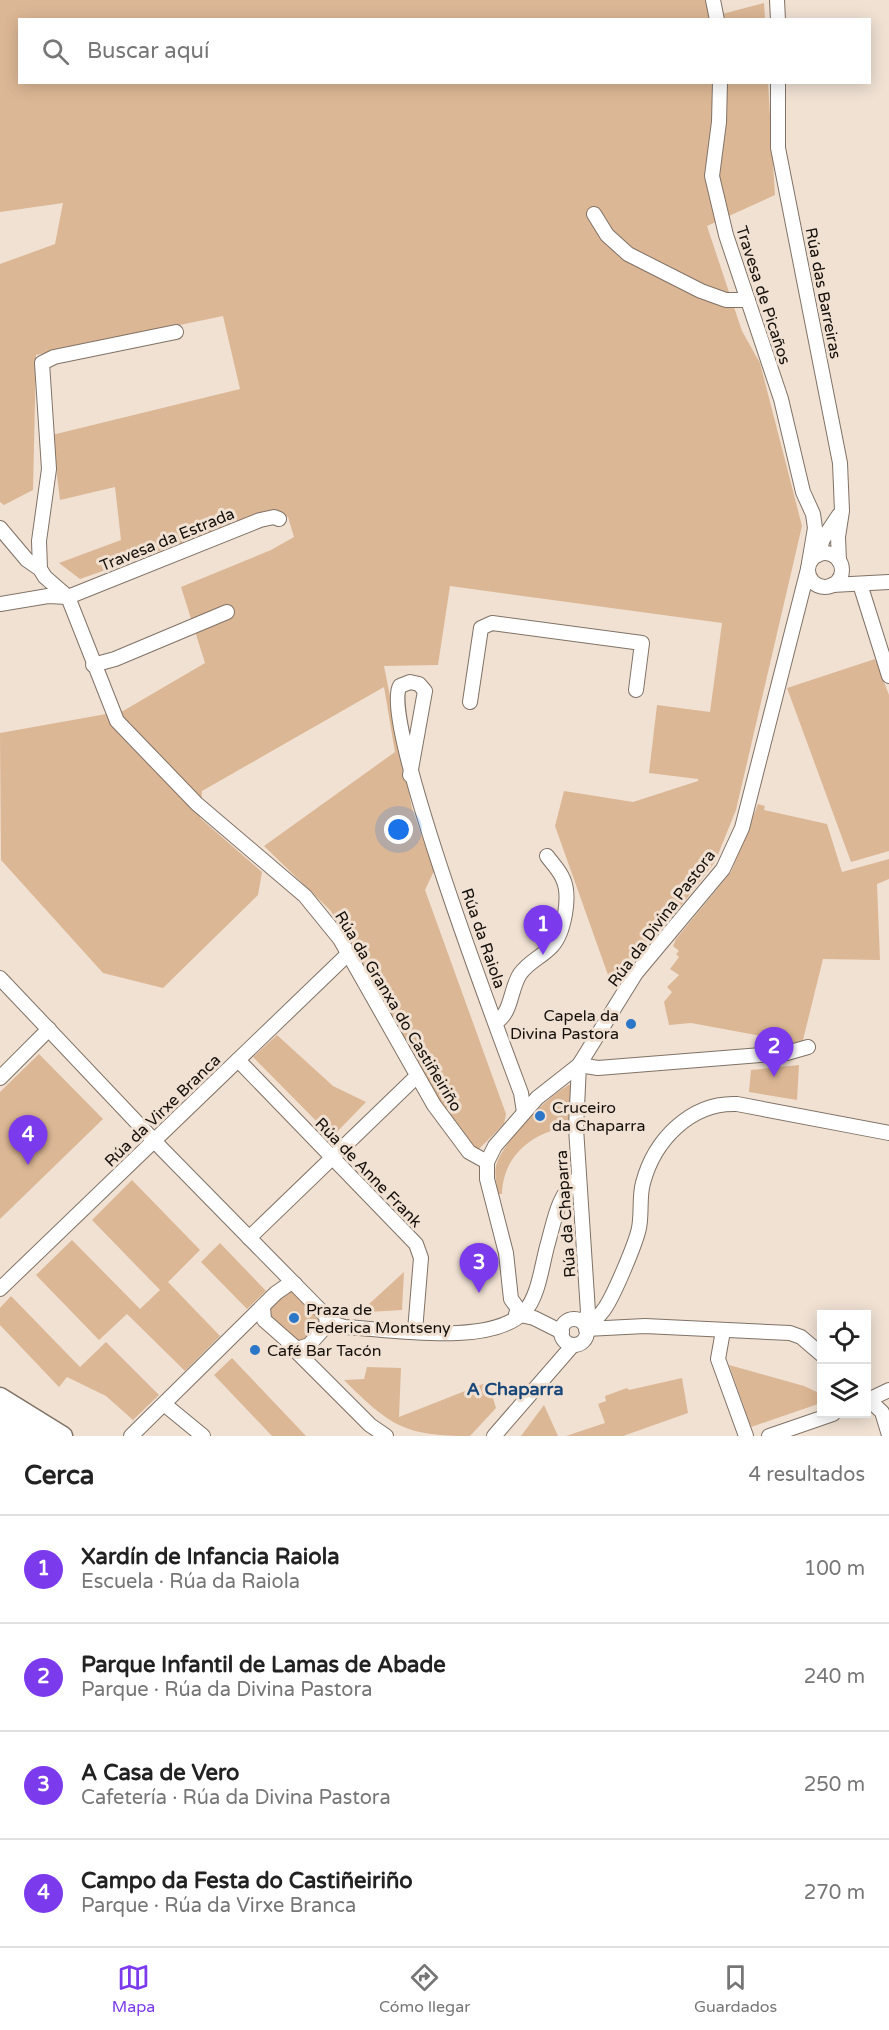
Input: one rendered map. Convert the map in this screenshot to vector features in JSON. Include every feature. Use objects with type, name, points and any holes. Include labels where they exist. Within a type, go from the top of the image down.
[{"type":"highway","points":[[0,1395],[63,1436]]},
{"type":"highway","points":[[0,1411],[37,1436]]},
{"type":"highway","points":[[0,1428],[12,1436]]},
{"type":"street","points":[[713,0],[717,18]]},
{"type":"street","points":[[777,0],[778,18]]},
{"type":"street","name":"Travesa de Picaños","points":[[720,84],[719,122],[712,176],[726,235],[781,399],[803,492],[813,514],[815,528],[812,562]]},
{"type":"street","name":"Rúa das Barreiras","points":[[778,84],[778,148],[840,463],[838,537],[840,566]]},
{"type":"street","points":[[594,214],[607,235],[628,255],[701,291],[726,300],[748,300]]},
{"type":"street","points":[[40,569],[39,542],[49,469],[42,363],[54,357],[176,332]]},
{"type":"street","points":[[813,514],[822,519],[840,514]]},
{"type":"street","points":[[840,514],[823,539],[812,562],[811,581],[830,586],[889,582]]},
{"type":"street","name":"Travesa da Estrada","points":[[0,604],[48,596],[68,597],[261,520],[274,517],[279,519]]},
{"type":"street","points":[[0,528],[27,560],[40,569],[45,577],[68,597]]},
{"type":"street","points":[[812,562],[830,554],[860,584],[889,676]]},
{"type":"street","name":"Rúa da Divina Pastora","points":[[487,1162],[495,1146],[524,1112],[554,1082],[579,1065],[636,973],[723,869],[742,828],[796,609],[812,562]]},
{"type":"street","points":[[796,609],[803,601],[830,586],[840,566]]},
{"type":"street","name":"Rúa da Granxa do Castiñeiriño","points":[[68,597],[117,721],[197,804],[305,896],[340,939],[434,1105],[469,1152],[487,1162]]},
{"type":"street","points":[[93,665],[115,659],[226,612]]},
{"type":"street","points":[[470,702],[481,628],[492,623],[642,643],[636,690]]},
{"type":"street","name":"Rúa da Raiola","points":[[410,775],[429,696],[424,688],[415,682],[403,684],[397,692],[410,775],[521,1093],[524,1112]]},
{"type":"street","points":[[496,1022],[507,1012],[513,985],[521,972],[532,960],[551,948],[560,936],[565,920],[564,880],[547,856]]},
{"type":"street","name":"Rúa da Virxe Branca","points":[[0,1289],[348,954]]},
{"type":"street","points":[[0,978],[277,1265],[289,1285],[326,1316],[326,1327]]},
{"type":"street","points":[[0,1078],[49,1029]]},
{"type":"street","points":[[579,1065],[598,1068],[775,1054],[808,1047]]},
{"type":"street","name":"Rúa de Anne Frank","points":[[238,1060],[418,1248],[421,1258],[415,1331]]},
{"type":"street","name":"Rúa da Chaparra","points":[[574,1333],[588,1312],[576,1128],[579,1065]]},
{"type":"street","points":[[249,1238],[417,1076]]},
{"type":"street","points":[[494,1436],[558,1359],[574,1333],[605,1308],[639,1229],[642,1185],[650,1162],[664,1138],[691,1116],[724,1103],[737,1104],[889,1133]]},
{"type":"street","points":[[487,1162],[487,1179],[506,1253],[511,1299],[522,1314],[574,1333],[645,1326],[790,1333],[801,1337],[817,1351]]},
{"type":"street","points":[[300,1352],[326,1327],[453,1335],[494,1327],[522,1314],[534,1294],[560,1200],[578,1178]]},
{"type":"street","points":[[131,1436],[289,1285]]},
{"type":"street","points":[[259,1315],[300,1352],[370,1425],[386,1436]]},
{"type":"street","points":[[723,1331],[718,1359],[746,1436]]},
{"type":"street","points":[[871,1398],[889,1390]]},
{"type":"street","points":[[871,1402],[882,1412],[889,1436]]},
{"type":"street","points":[[164,1404],[203,1436]]},
{"type":"street","points":[[770,1436],[819,1418]]},
{"type":"shaded area","points":[[0,0],[705,0],[711,17],[764,3],[765,18],[18,18],[18,84],[768,84],[775,195],[707,226],[742,331],[760,363],[802,526],[736,810],[715,862],[684,902],[646,943],[613,989],[555,826],[564,791],[633,802],[698,781],[698,779],[649,773],[657,705],[710,712],[722,623],[450,586],[438,665],[384,666],[412,808],[434,871],[425,890],[506,1114],[504,1124],[478,1150],[474,1150],[437,1102],[331,911],[264,846],[395,752],[384,687],[202,791],[200,818],[262,872],[258,895],[163,988],[103,973],[1,860],[0,733],[123,711],[205,663],[181,587],[271,550],[294,537],[288,517],[275,510],[80,579],[59,563],[121,540],[115,487],[60,500],[52,435],[240,389],[223,316],[36,355],[33,490],[4,505],[0,502],[0,264],[55,244],[63,203],[0,212]]},
{"type":"shaded area","points":[[875,659],[889,695],[889,851],[851,862],[787,688]]},
{"type":"shaded area","points":[[758,804],[765,806],[764,810],[827,824],[842,872],[889,859],[889,879],[877,884],[880,960],[823,959],[802,1044],[767,1045],[767,1037],[691,1023],[669,1025],[664,1002],[672,992],[667,987],[679,975],[670,969],[679,957],[676,954],[679,951],[673,946],[676,939],[731,872]]},
{"type":"shaded area","points":[[277,1035],[333,1086],[366,1102],[332,1137],[253,1057]]},
{"type":"shaded area","points":[[39,1054],[103,1119],[0,1219],[0,1092]]},
{"type":"shaded area","points":[[799,1065],[797,1100],[749,1092],[751,1070]]},
{"type":"shaded area","points":[[571,1084],[573,1092],[570,1126],[544,1134],[522,1148],[508,1168],[502,1194],[498,1194],[496,1166],[507,1144],[539,1108]]},
{"type":"shaded area","points":[[132,1180],[200,1250],[168,1282],[220,1336],[185,1371],[127,1314],[99,1340],[36,1275],[72,1240],[140,1309],[160,1290],[92,1220]]},
{"type":"shaded area","points":[[220,1243],[266,1291],[247,1309],[201,1262]]},
{"type":"shaded area","points":[[404,1272],[402,1310],[369,1312],[369,1304]]},
{"type":"shaded area","points":[[292,1291],[300,1295],[322,1321],[306,1339],[299,1343],[276,1325],[270,1314],[275,1302]]},
{"type":"shaded area","points":[[11,1296],[80,1367],[106,1342],[159,1395],[133,1420],[106,1396],[67,1377],[59,1387],[0,1325],[0,1308]]},
{"type":"shaded area","points":[[232,1358],[306,1436],[272,1436],[214,1375]]},
{"type":"shaded area","points":[[729,1365],[804,1386],[817,1392],[817,1404],[751,1427]]},
{"type":"shaded area","points":[[367,1367],[401,1368],[399,1417],[488,1382],[496,1408],[470,1436],[429,1434],[414,1430],[387,1418],[344,1380],[364,1379]]},
{"type":"shaded area","points":[[682,1378],[688,1413],[623,1436],[566,1436],[605,1423],[598,1404],[606,1401],[605,1396],[627,1388],[629,1390]]},
{"type":"shaded area","points":[[544,1405],[558,1436],[521,1436]]},
{"type":"place","name":"Xardín de Infancia Raiola","points":[[543,955]]},
{"type":"place","name":"Capela da Divina Pastora","points":[[631,1024]]},
{"type":"place","name":"Parque Infantil de Lamas de Abade","points":[[774,1077]]},
{"type":"place","name":"Cruceiro da Chaparra","points":[[540,1116]]},
{"type":"place","name":"Campo da Festa do Castiñeiriño","points":[[28,1165]]},
{"type":"place","name":"A Casa de Vero","points":[[479,1293]]},
{"type":"place","name":"Praza de Federica Montseny","points":[[294,1318]]},
{"type":"place","name":"Café Bar Tacón","points":[[255,1350]]},
{"type":"district","name":"A Chaparra","points":[[515,1389]]}]
